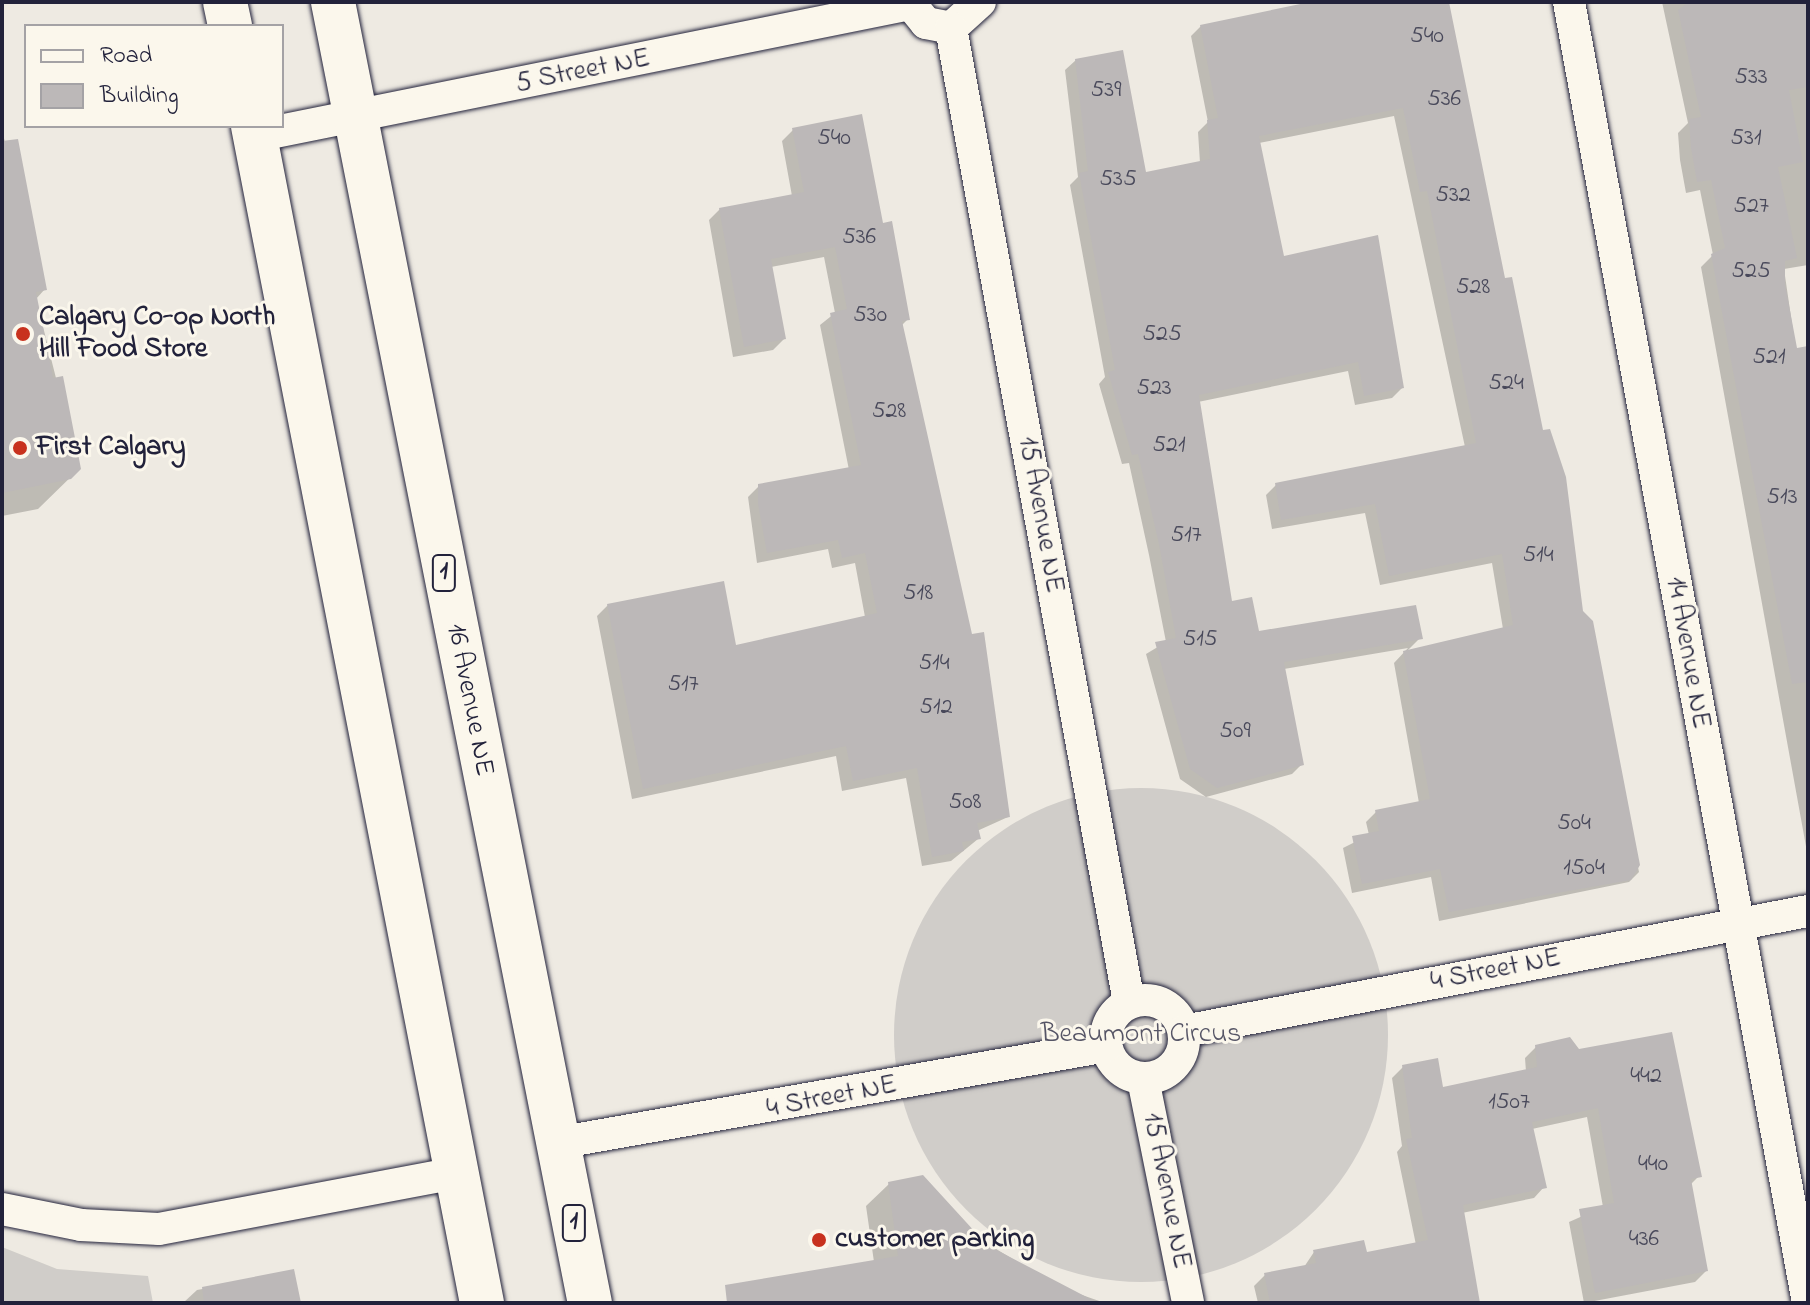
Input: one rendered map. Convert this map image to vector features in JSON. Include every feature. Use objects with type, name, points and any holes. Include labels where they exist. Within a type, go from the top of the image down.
[{"type":"highway","points":[[225,2],[230,24]]},
{"type":"highway","name":"16 Avenue NE","points":[[333,2],[590,1303]]},
{"type":"highway","points":[[254,131],[482,1303]]},
{"type":"street","points":[[909,3],[926,23],[951,28],[980,2]]},
{"type":"street","name":"14 Avenue NE","points":[[1569,2],[1808,1303]]},
{"type":"street","name":"5 Street NE","points":[[284,127],[355,118],[909,3]]},
{"type":"street","name":"15 Avenue NE","points":[[951,28],[1129,1003]]},
{"type":"street","name":"5 Street NE","points":[[254,131],[277,128]]},
{"type":"street","name":"4 Street NE","points":[[1184,1031],[1808,911]]},
{"type":"street","points":[[1129,1003],[1163,1004],[1184,1031],[1175,1065],[1143,1079],[1119,1069],[1107,1046],[1110,1021],[1129,1003]]},
{"type":"street","name":"4 Street NE","points":[[557,1143],[1107,1046]]},
{"type":"street","name":"15 Avenue NE","points":[[1143,1079],[1188,1303]]},
{"type":"street","points":[[2,1209],[81,1225],[159,1229],[456,1173]]},
{"type":"green space","name":"Beaumont Circus","points":[[1141,788],[1189,793],[1235,807],[1278,830],[1316,860],[1346,898],[1369,941],[1383,987],[1388,1035],[1383,1083],[1369,1129],[1346,1172],[1316,1210],[1278,1240],[1235,1263],[1189,1277],[1141,1282],[1093,1277],[1047,1263],[1004,1240],[966,1210],[936,1172],[913,1129],[899,1083],[894,1035],[899,987],[913,941],[936,898],[966,860],[1004,830],[1047,807],[1093,793]]},
{"type":"green space","points":[[2,1247],[57,1269],[148,1276],[153,1303],[2,1303]]},
{"type":"building","points":[[1310,2],[1449,2],[1505,278],[1512,277],[1543,430],[1550,429],[1566,477],[1583,611],[1593,621],[1640,865],[1631,880],[1449,912],[1440,869],[1362,884],[1352,836],[1379,831],[1375,810],[1430,799],[1403,651],[1513,625],[1502,554],[1389,576],[1375,504],[1281,520],[1275,483],[1476,443],[1427,191],[1420,192],[1403,108],[1259,136],[1284,256],[1378,235],[1404,388],[1364,396],[1358,362],[1199,395],[1232,601],[1252,597],[1259,631],[1416,605],[1423,639],[1284,662],[1304,765],[1217,788],[1190,769],[1155,642],[1176,638],[1159,544],[1138,454],[1132,455],[1108,372],[1115,370],[1079,173],[1088,171],[1075,59],[1123,50],[1146,172],[1210,159],[1207,120],[1218,118],[1200,25]]},
{"type":"building","points":[[1689,2],[1808,2],[1808,87],[1789,90],[1803,162],[1778,167],[1797,258],[1785,261],[1785,284],[1797,348],[1808,346],[1808,682],[1792,684],[1711,254],[1725,248],[1711,180],[1697,182],[1691,148],[1689,119],[1701,117],[1678,10]]},
{"type":"building","points":[[862,114],[883,223],[892,221],[910,320],[902,321],[972,634],[984,632],[1010,817],[977,823],[981,839],[962,842],[964,851],[932,857],[917,768],[853,781],[846,746],[643,789],[607,604],[724,581],[736,645],[877,613],[865,553],[842,558],[838,540],[767,553],[758,504],[758,484],[861,465],[830,313],[847,309],[835,247],[771,259],[786,339],[744,347],[719,208],[804,192],[792,128]]},
{"type":"building","name":"Calgary Co-op North Hill Food Store","points":[[18,139],[47,290],[36,292],[53,378],[63,376],[81,469],[71,479],[2,493],[2,141]]},
{"type":"building","points":[[1672,1032],[1702,1177],[1691,1179],[1708,1271],[1595,1293],[1579,1209],[1614,1203],[1598,1108],[1532,1122],[1547,1188],[1463,1205],[1480,1303],[1270,1303],[1264,1273],[1316,1263],[1313,1250],[1364,1240],[1367,1252],[1428,1240],[1406,1139],[1412,1138],[1402,1065],[1438,1058],[1443,1087],[1537,1067],[1535,1045],[1570,1037],[1579,1049]]},
{"type":"building","points":[[923,1175],[987,1245],[1098,1303],[727,1303],[725,1285],[898,1256],[888,1182]]},
{"type":"building","points":[[294,1269],[301,1303],[204,1303],[202,1287]]},
{"type":"place","name":"Calgary Co-op North Hill Food Store","points":[[23,334]]},
{"type":"place","name":"First Calgary","points":[[20,448]]},
{"type":"place","name":"customer parking","points":[[819,1240]]}]
